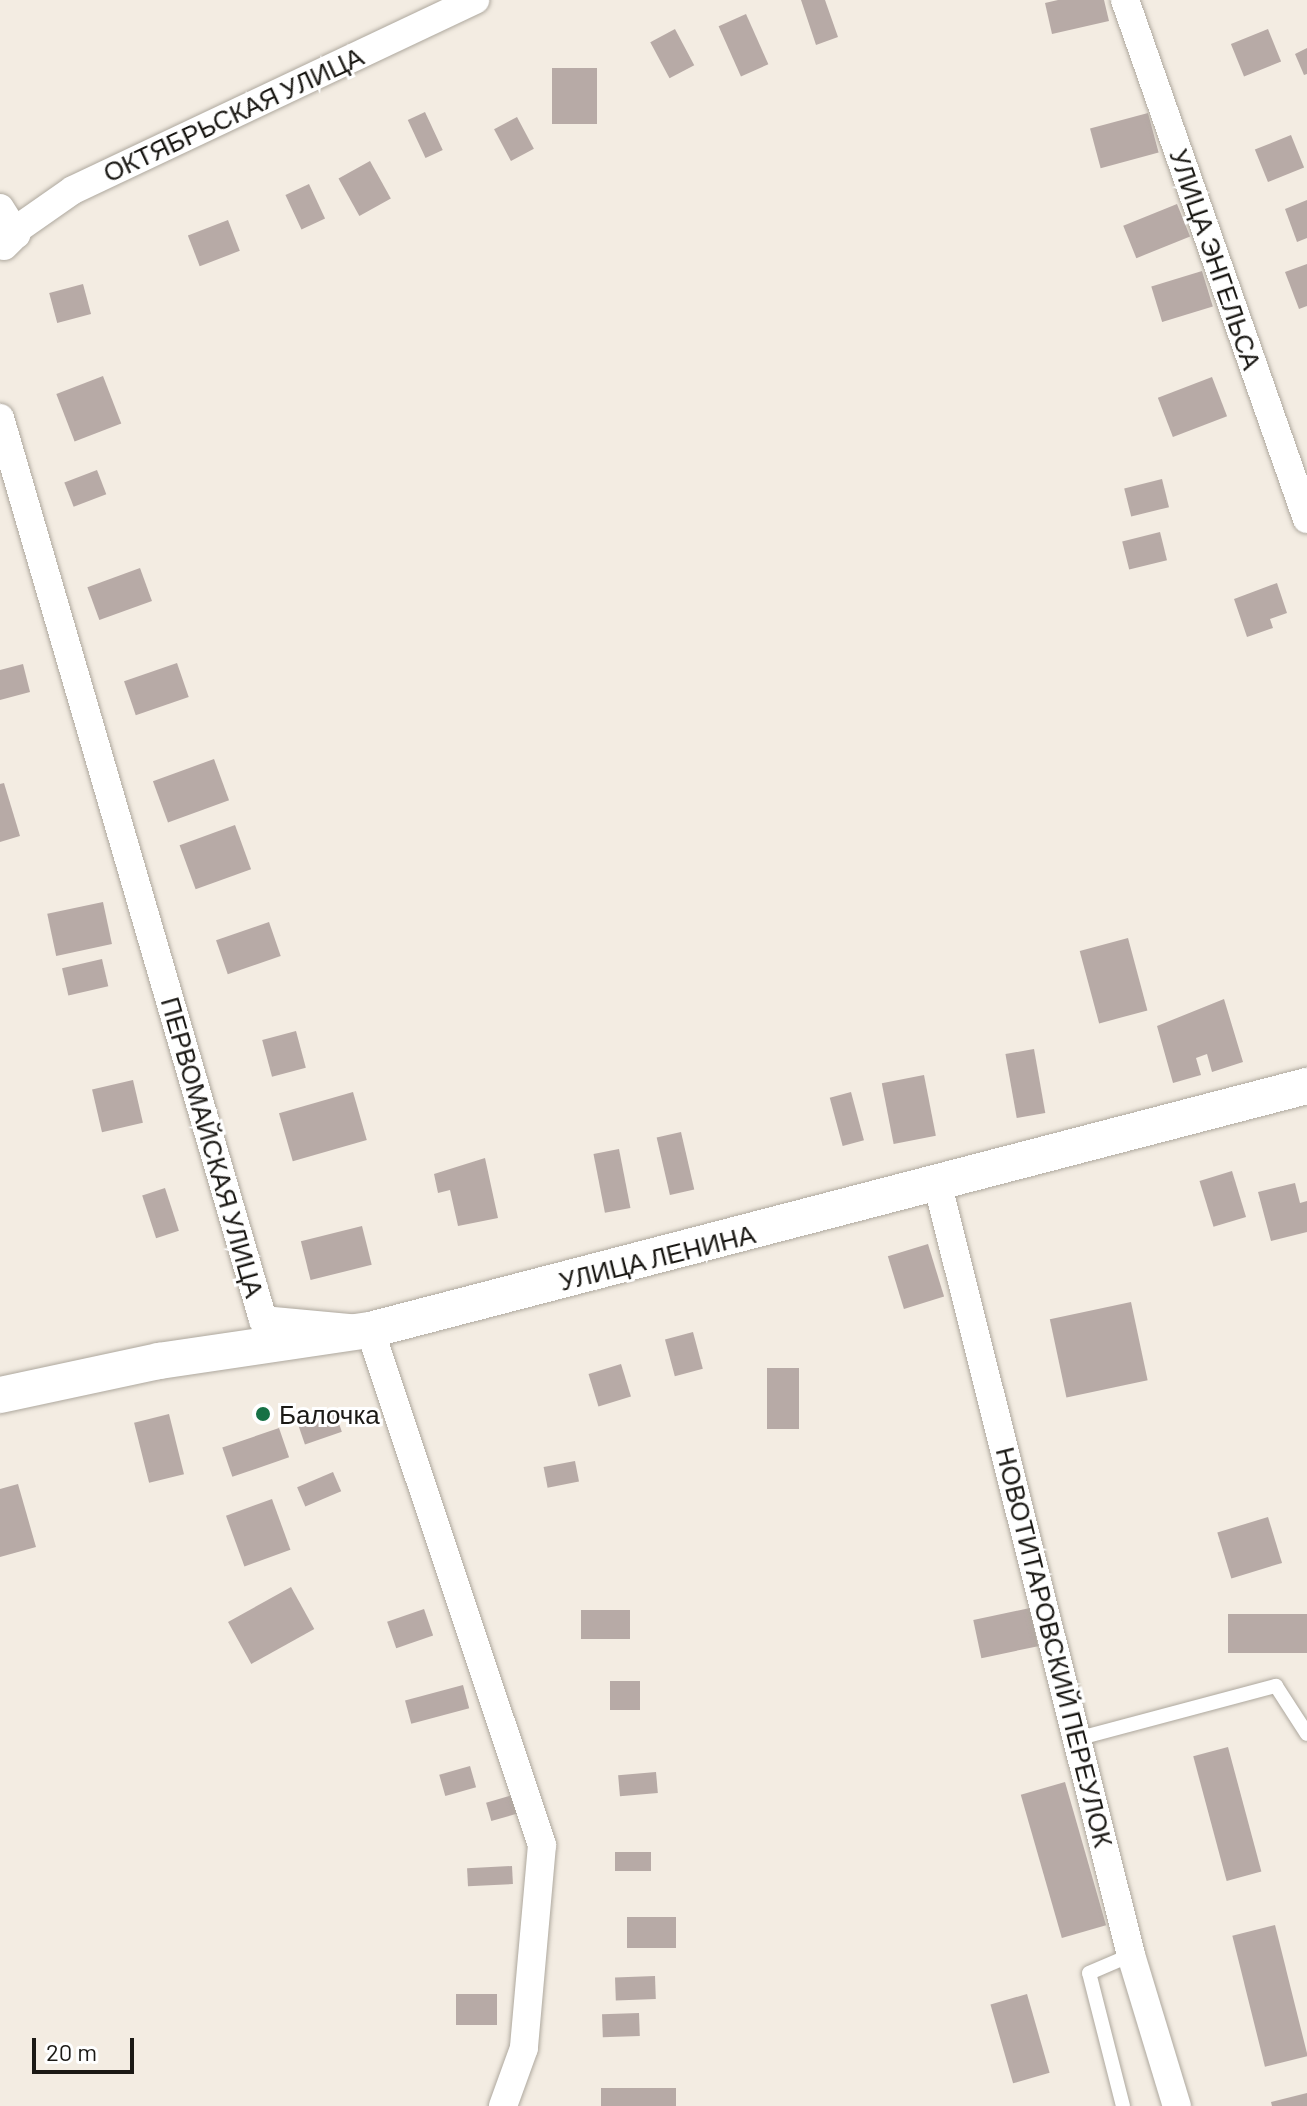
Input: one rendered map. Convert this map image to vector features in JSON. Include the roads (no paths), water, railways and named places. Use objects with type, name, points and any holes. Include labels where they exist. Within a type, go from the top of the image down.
[{"type":"street","name":"ОКТЯБРЬСКАЯ УЛИЦА","points":[[5,242],[73,190],[475,0]]},
{"type":"street","name":"УЛИЦА ЭНГЕЛЬСА","points":[[1125,0],[1307,519]]},
{"type":"street","points":[[0,208],[5,242]]},
{"type":"street","name":"ПЕРВОМАЙСКАЯ УЛИЦА","points":[[0,418],[263,1320],[370,1330]]},
{"type":"street","name":"УЛИЦА ЛЕНИНА","points":[[0,1395],[159,1361],[370,1330],[938,1186],[1307,1086]]},
{"type":"street","name":"НОВОТИТАРОВСКИЙ ПЕРЕУЛОК","points":[[938,1186],[1080,1738],[1131,1955],[1177,2106]]},
{"type":"street","points":[[370,1330],[542,1845],[524,2048],[503,2106]]},
{"type":"lane","points":[[1080,1738],[1276,1686],[1307,1734]]},
{"type":"lane","points":[[1123,2106],[1089,1973],[1131,1955]]},
{"type":"place","name":"Балочка","points":[[263,1414]]}]
